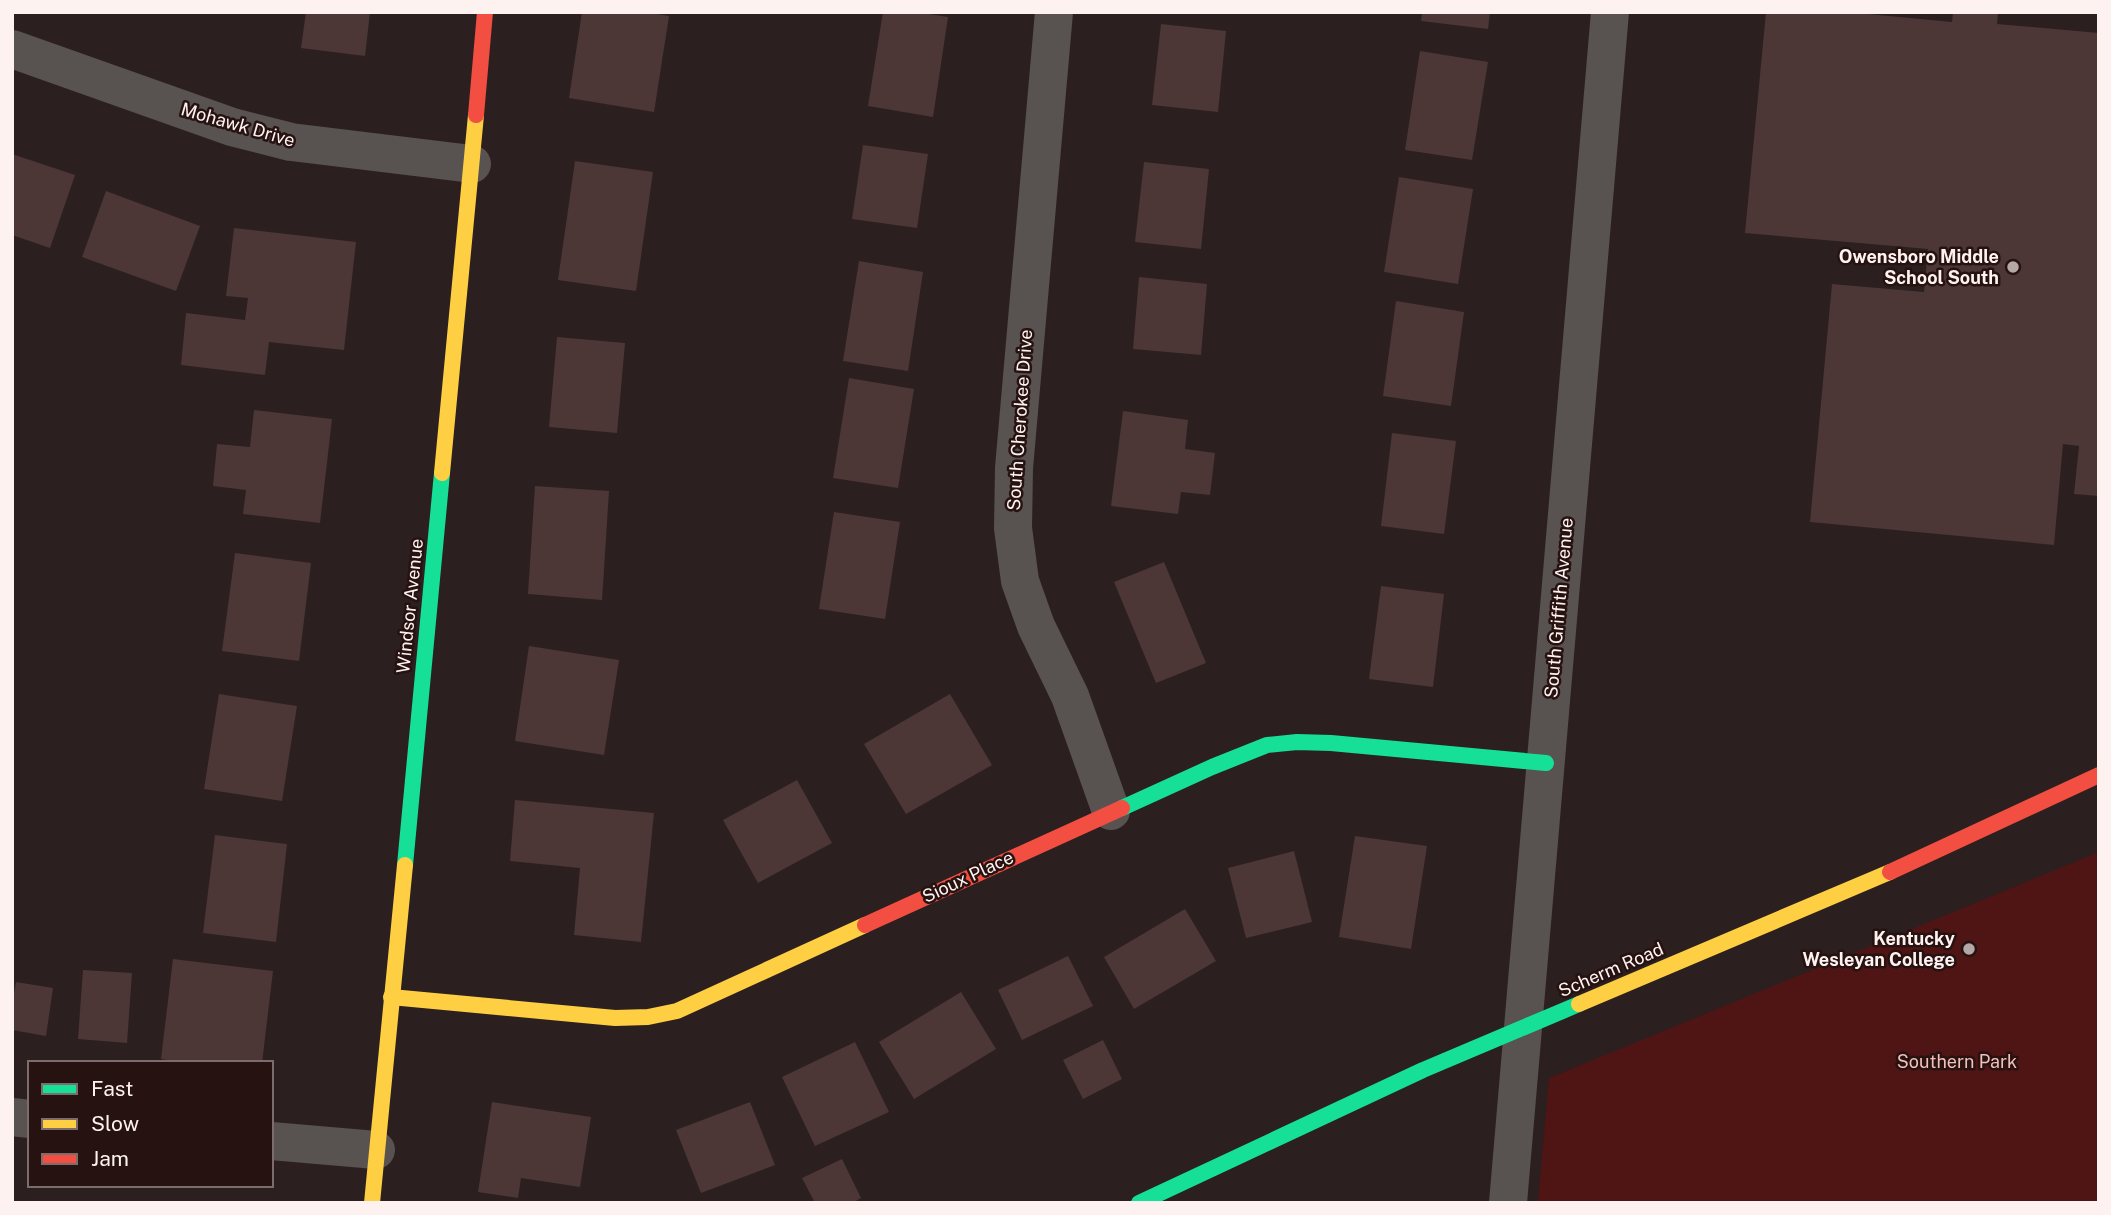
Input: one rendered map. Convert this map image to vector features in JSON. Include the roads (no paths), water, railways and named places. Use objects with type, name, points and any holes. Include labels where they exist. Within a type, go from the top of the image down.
[{"type":"street","name":"Windsor Avenue","points":[[372,1203],[485,12]]},
{"type":"street","name":"South Cherokee Drive","points":[[1055,12],[1014,468],[1013,528],[1020,581],[1036,626],[1070,696],[1111,811]]},
{"type":"street","name":"South Griffith Avenue","points":[[1508,1203],[1610,12]]},
{"type":"street","name":"Mohawk Drive","points":[[12,49],[232,127],[291,142],[472,164]]},
{"type":"street","name":"Sioux Place","points":[[391,997],[615,1018],[648,1017],[677,1011],[1111,811],[1267,745],[1331,743],[1546,763]]},
{"type":"street","name":"Scherm Road","points":[[1139,1203],[1423,1070],[1899,868],[2099,775]]},
{"type":"street","points":[[273,1141],[376,1150]]},
{"type":"place","name":"Owensboro Middle School South","points":[[2013,267]]},
{"type":"place","name":"Kentucky Wesleyan College","points":[[1969,949]]},
{"type":"park label","name":"Southern Park","points":[[1957,1062]]}]
